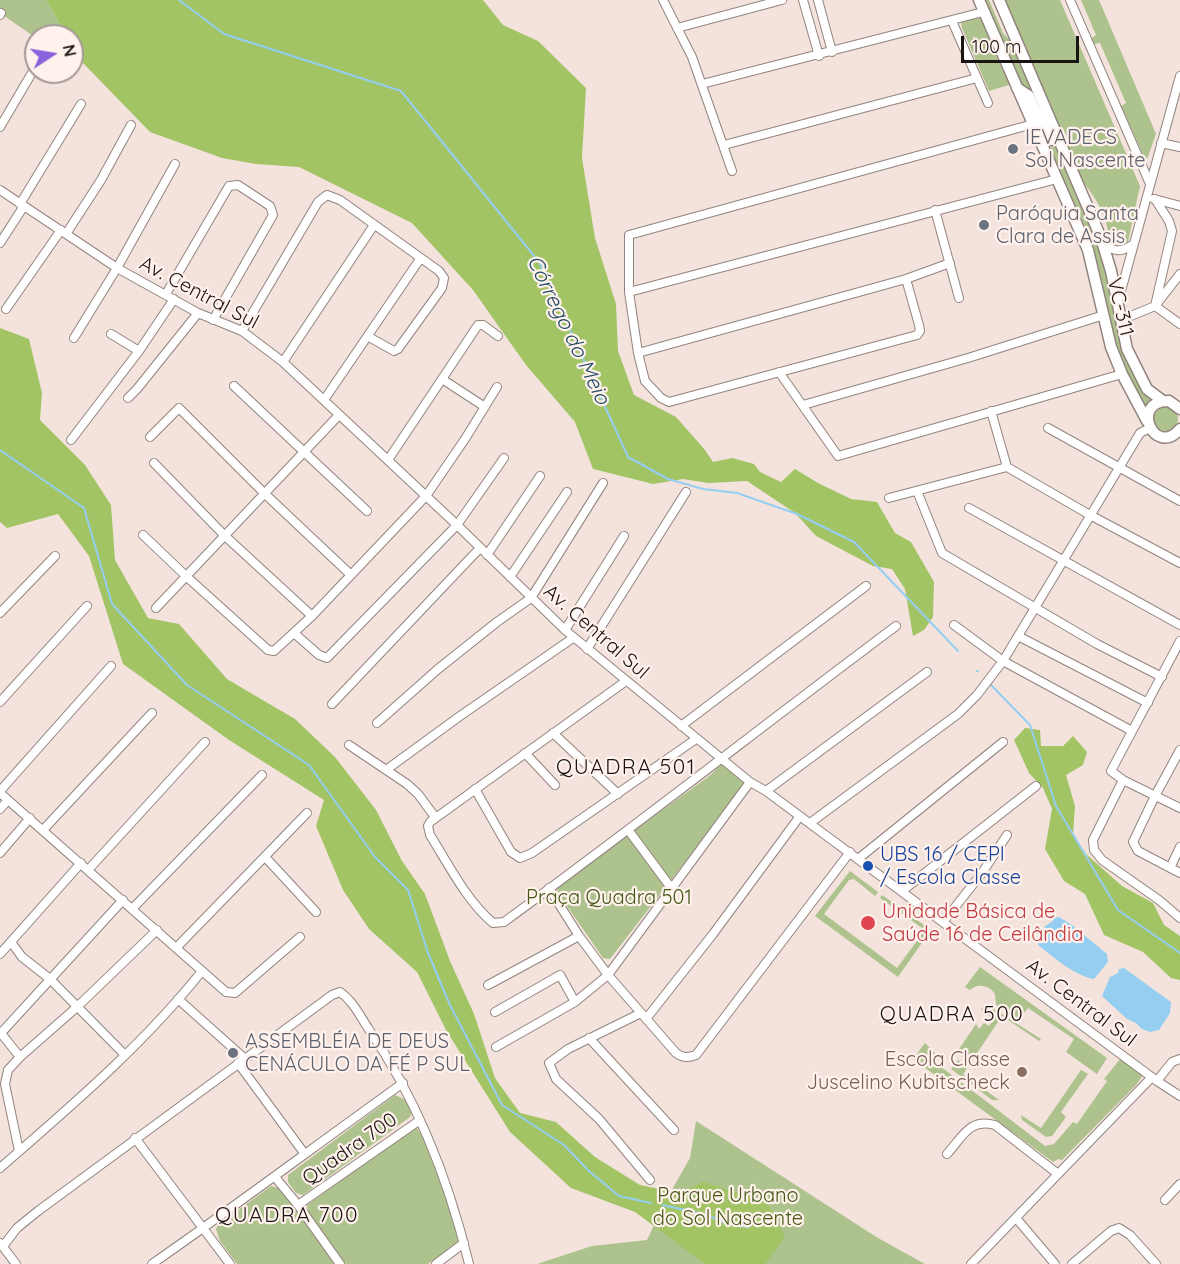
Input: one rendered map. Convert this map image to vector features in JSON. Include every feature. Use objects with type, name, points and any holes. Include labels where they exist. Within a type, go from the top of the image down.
[{"type":"main road","name":"VC-311","points":[[979,0],[1088,250],[1111,347],[1122,374],[1149,424]]},
{"type":"main road","name":"VC-311","points":[[997,0],[1101,238],[1127,349],[1137,372],[1147,389],[1163,401],[1174,403],[1180,409]]},
{"type":"main road","points":[[1017,88],[1029,96],[1047,137],[1054,139],[1056,133]]},
{"type":"main road","points":[[1163,401],[1150,410],[1149,424],[1162,437],[1178,434]]},
{"type":"street","points":[[663,0],[692,57],[732,171]]},
{"type":"street","points":[[677,28],[782,0]]},
{"type":"street","points":[[803,0],[819,56]]},
{"type":"street","points":[[818,0],[832,52]]},
{"type":"street","points":[[1070,0],[1150,184]]},
{"type":"street","points":[[702,84],[819,56],[983,12]]},
{"type":"street","points":[[952,21],[988,103]]},
{"type":"street","points":[[1118,305],[1132,244],[1150,198],[1150,184],[1179,87],[1180,76]]},
{"type":"street","points":[[724,145],[976,78]]},
{"type":"street","points":[[0,127],[25,84]]},
{"type":"street","points":[[0,243],[81,104]]},
{"type":"street","points":[[906,279],[919,325],[920,331],[917,334],[669,402],[661,398],[645,381],[638,353],[629,292],[629,236],[1033,124]]},
{"type":"street","points":[[6,309],[96,187],[131,125]]},
{"type":"street","points":[[1161,143],[1180,147]]},
{"type":"street","points":[[74,338],[117,268],[175,164]]},
{"type":"street","points":[[629,292],[1057,179]]},
{"type":"street","points":[[71,440],[139,351],[229,186],[238,185],[270,206],[273,215],[213,320]]},
{"type":"street","name":"Av. Central Sul","points":[[1,192],[117,268],[198,313],[242,331],[283,362],[457,525],[573,638],[696,739],[750,782],[766,791],[850,852],[1180,1096]]},
{"type":"street","points":[[242,331],[322,198],[331,196],[340,200],[442,274],[444,282],[442,288],[403,345],[396,351],[369,337]]},
{"type":"street","points":[[1150,198],[1180,206]]},
{"type":"street","points":[[1150,198],[1169,221],[1172,231],[1155,306]]},
{"type":"street","points":[[935,210],[959,297]]},
{"type":"street","points":[[283,362],[374,225]]},
{"type":"street","points":[[1101,238],[1108,248],[1116,250],[1125,251],[1132,244]]},
{"type":"street","points":[[324,400],[420,259]]},
{"type":"street","points":[[638,353],[906,279],[950,263]]},
{"type":"street","points":[[1121,320],[1155,306],[1180,274]]},
{"type":"street","points":[[1155,306],[1180,324]]},
{"type":"street","points":[[128,399],[198,313]]},
{"type":"street","points":[[803,405],[968,358],[1104,315]]},
{"type":"street","points":[[388,460],[478,325],[483,325],[498,336]]},
{"type":"street","points":[[111,334],[139,351]]},
{"type":"street","points":[[779,372],[838,456],[1122,374]]},
{"type":"street","points":[[442,379],[485,407]]},
{"type":"street","points":[[234,386],[367,511]]},
{"type":"street","points":[[143,535],[268,650],[272,651],[312,616],[426,496],[497,387]]},
{"type":"street","points":[[150,437],[179,408],[264,493],[351,574]]},
{"type":"street","points":[[991,411],[1006,467]]},
{"type":"street","points":[[156,608],[339,416]]},
{"type":"street","points":[[810,823],[958,714],[978,694],[1003,661],[1118,468],[1140,433],[1149,424]]},
{"type":"street","points":[[1048,428],[1180,501]]},
{"type":"street","points":[[294,633],[319,655],[327,658],[457,525],[504,458]]},
{"type":"street","points":[[154,464],[224,535],[312,616]]},
{"type":"street","points":[[889,498],[1006,467],[1180,563]]},
{"type":"street","points":[[488,555],[540,476]]},
{"type":"street","points":[[377,723],[438,669],[531,598],[603,483]]},
{"type":"street","points":[[917,491],[942,552],[1097,644],[1162,677]]},
{"type":"street","points":[[510,577],[567,492]]},
{"type":"street","points":[[587,649],[686,492]]},
{"type":"street","points":[[969,508],[1180,625]]},
{"type":"street","points":[[565,630],[624,536]]},
{"type":"street","points":[[332,704],[480,548]]},
{"type":"street","points":[[0,614],[55,556]]},
{"type":"street","points":[[681,726],[866,586]]},
{"type":"street","points":[[0,702],[87,606]]},
{"type":"street","points":[[627,681],[435,817],[428,826],[430,835],[464,888],[483,915],[493,923],[504,922],[629,831],[896,626]]},
{"type":"street","points":[[954,626],[1003,661],[1132,731]]},
{"type":"street","points":[[1018,636],[1148,704]]},
{"type":"street","points":[[386,770],[573,638]]},
{"type":"street","points":[[1180,643],[1111,771],[1123,780],[1180,808]]},
{"type":"street","points":[[111,666],[0,792],[226,992],[235,993],[300,938]]},
{"type":"street","points":[[766,791],[927,672]]},
{"type":"street","points":[[43,830],[152,712]]},
{"type":"street","points":[[553,733],[618,794]]},
{"type":"street","points":[[475,789],[511,852],[520,858],[532,853],[696,739]]},
{"type":"street","points":[[88,869],[206,742]]},
{"type":"street","points":[[858,859],[1003,742]]},
{"type":"street","points":[[349,745],[418,794],[435,817]]},
{"type":"street","points":[[1180,750],[1133,842],[1138,851],[1180,873]]},
{"type":"street","points":[[525,753],[555,785]]},
{"type":"street","points":[[133,908],[262,775]]},
{"type":"street","points":[[1123,780],[1093,840],[1094,850],[1102,860],[1159,900],[1180,918]]},
{"type":"street","points":[[495,1047],[574,1002],[608,975],[750,782]]},
{"type":"street","points":[[902,891],[1036,786]]},
{"type":"street","points":[[0,809],[8,800]]},
{"type":"street","points":[[177,947],[266,858],[307,813]]},
{"type":"street","points":[[650,1180],[599,1119],[572,1097],[556,1079],[549,1063],[568,1049],[589,1038],[644,1016],[713,934],[800,816]]},
{"type":"street","points":[[0,853],[30,818]]},
{"type":"street","points":[[629,831],[672,889]]},
{"type":"street","points":[[944,921],[982,873],[1007,836]]},
{"type":"street","points":[[1170,868],[1180,847]]},
{"type":"street","points":[[549,888],[579,936],[608,975],[676,1053],[686,1058],[696,1055],[850,852]]},
{"type":"street","points":[[266,858],[316,912]]},
{"type":"street","points":[[0,954],[81,862]]},
{"type":"street","points":[[20,1057],[0,1032],[123,900]]},
{"type":"street","points":[[19,1151],[5,1084],[8,1070],[157,930]]},
{"type":"street","points":[[488,985],[579,936]]},
{"type":"street","points":[[11,942],[22,957],[50,979],[125,1055]]},
{"type":"street","points":[[0,1168],[125,1055],[202,971]]},
{"type":"street","points":[[495,1012],[561,975],[574,1002]]},
{"type":"street","name":"Quadra 700","points":[[241,1061],[332,995],[340,992],[348,997],[403,1083],[420,1120],[445,1183],[469,1264]]},
{"type":"street","points":[[178,999],[241,1061],[304,1154]]},
{"type":"street","points":[[589,1038],[675,1130]]},
{"type":"street","points":[[971,1264],[1058,1174],[1172,1062],[1180,1059]]},
{"type":"street","points":[[16,1264],[2,1244],[23,1222],[241,1061]]},
{"type":"street","points":[[152,1264],[403,1083]]},
{"type":"street","name":"Quadra 700","points":[[298,1205],[420,1120]]},
{"type":"street","points":[[947,1154],[974,1125],[983,1122],[995,1125],[1058,1174]]},
{"type":"street","points":[[135,1138],[230,1264]]},
{"type":"street","name":"Quadra 700","points":[[275,1177],[340,1264]]},
{"type":"street","points":[[1165,1200],[1180,1184]]},
{"type":"street","points":[[1017,1218],[1055,1264]]},
{"type":"street","points":[[1072,1264],[1111,1231],[1119,1228],[1130,1235],[1156,1264]]},
{"type":"street","points":[[436,1264],[464,1243]]},
{"type":"green space","points":[[0,0],[46,0],[60,24],[24,24],[24,30],[0,13]]},
{"type":"green space","points":[[46,0],[483,0],[503,25],[538,41],[586,88],[582,158],[595,238],[616,304],[618,351],[634,395],[676,417],[713,462],[732,458],[754,464],[760,472],[781,482],[795,469],[851,499],[877,502],[895,533],[911,542],[934,582],[933,617],[924,630],[913,636],[905,589],[892,569],[873,566],[816,536],[795,513],[747,481],[708,483],[683,479],[653,484],[593,469],[575,422],[526,365],[473,290],[412,223],[299,167],[256,164],[222,158],[150,132],[84,64],[84,24],[60,24]]},
{"type":"green space","points":[[986,0],[989,0],[1003,33],[1013,43],[1053,136],[1033,99],[1022,85]]},
{"type":"green space","points":[[1003,0],[1060,0],[1140,186],[1128,242],[1116,244],[1109,240],[1101,209],[1083,182]]},
{"type":"green space","points":[[1081,0],[1099,0],[1156,134],[1147,159],[1121,106],[1126,103],[1100,43],[1094,44],[1092,38],[1096,35]]},
{"type":"green space","points":[[981,16],[998,61],[1012,84],[989,91],[961,22]]},
{"type":"green space","points":[[1057,146],[1100,246],[1115,321],[1128,364],[1153,399],[1145,410],[1116,346],[1092,242],[1049,148]]},
{"type":"green space","points":[[0,328],[29,339],[42,393],[40,420],[85,465],[111,505],[115,560],[148,618],[179,624],[227,679],[295,719],[335,757],[376,810],[402,861],[425,894],[450,961],[474,1014],[495,1078],[520,1113],[556,1122],[595,1157],[640,1185],[679,1193],[703,1182],[767,1202],[785,1237],[765,1264],[705,1264],[635,1212],[571,1188],[510,1132],[446,1030],[417,972],[369,929],[343,890],[316,826],[324,800],[229,740],[123,664],[89,556],[58,514],[7,528],[0,522]]},
{"type":"green space","points":[[1166,407],[1175,410],[1178,419],[1175,428],[1166,431],[1157,428],[1154,419],[1157,410]]},
{"type":"green space","points":[[1025,728],[1040,730],[1041,746],[1063,746],[1073,736],[1087,752],[1083,765],[1066,775],[1075,806],[1073,835],[1086,854],[1122,886],[1153,903],[1164,925],[1180,936],[1180,980],[1171,978],[1143,952],[1104,935],[1085,894],[1064,881],[1045,849],[1052,809],[1043,788],[1029,773],[1014,740]]},
{"type":"green space","name":"Praça Quadra 501","points":[[722,764],[745,781],[743,787],[610,959],[603,958],[558,893],[557,888],[708,777]]},
{"type":"green space","points":[[850,871],[878,892],[875,896],[854,879],[849,880],[824,914],[897,968],[925,930],[880,898],[882,895],[931,930],[898,977],[815,916]]},
{"type":"green space","points":[[980,967],[1107,1058],[1097,1074],[1066,1052],[1074,1039],[1028,1008],[1019,1019],[996,1005],[995,994],[987,987],[980,986],[970,990],[965,987]]},
{"type":"green space","points":[[986,1004],[1041,1039],[1039,1041],[1002,1016],[963,1074],[999,1100],[992,1100],[951,1069],[958,1060],[962,1063],[965,1059],[957,1052],[976,1024],[979,1029],[984,1023],[989,1026],[994,1019],[981,1010]]},
{"type":"green space","points":[[925,1043],[936,1054],[928,1057],[1045,1146],[1054,1144],[1073,1122],[1077,1124],[1107,1081],[1104,1079],[1121,1058],[1143,1075],[1137,1084],[1062,1160],[1058,1159],[1053,1162],[913,1059]]},
{"type":"green space","points":[[1081,1070],[1088,1074],[1061,1112],[1066,1117],[1052,1136],[1046,1137],[1022,1120],[1021,1115],[1041,1128]]},
{"type":"green space","points":[[395,1095],[406,1100],[412,1112],[410,1117],[303,1195],[296,1193],[288,1182],[288,1175]]},
{"type":"green space","name":"Parque Urbano do Sol Nascente","points":[[696,1121],[878,1238],[925,1264],[537,1264],[592,1246],[647,1240],[690,1158]]},
{"type":"green space","points":[[417,1128],[424,1139],[459,1239],[456,1244],[428,1264],[346,1264],[308,1212],[307,1205],[405,1134]]},
{"type":"green space","points":[[271,1186],[283,1189],[336,1264],[237,1264],[220,1241],[216,1229],[218,1225]]},
{"type":"water","points":[[1059,917],[1107,954],[1108,962],[1094,979],[1072,970],[1038,945],[1045,926],[1054,918]]},
{"type":"water","points":[[1124,968],[1171,1002],[1170,1013],[1159,1030],[1150,1032],[1142,1029],[1127,1019],[1102,996],[1110,977],[1118,973],[1119,969]]},
{"type":"waterway","name":"Córrego do Meio","points":[[179,0],[224,34],[401,91],[539,262],[628,457],[668,479],[703,489],[737,493],[797,514],[854,542],[958,651]]},
{"type":"waterway","points":[[0,450],[84,508],[112,604],[187,685],[309,765],[375,857],[408,890],[428,953],[450,1005],[502,1105],[564,1145],[589,1171],[619,1196],[651,1203]]},
{"type":"waterway","name":"Córrego do Meio","points":[[990,684],[1030,725],[1056,806],[1118,910],[1180,953]]},
{"type":"waterway","points":[[663,1205],[707,1215],[728,1224],[748,1227]]},
{"type":"place","name":"IEVADECS Sol Nascente","points":[[1013,149]]},
{"type":"place","name":"Paróquia Santa Clara de Assis","points":[[984,225]]},
{"type":"place","name":"UBS 16 / CEPI / Escola Classe","points":[[868,866]]},
{"type":"place","name":"Unidade Básica de Saúde 16 de Ceilândia","points":[[868,923]]},
{"type":"place","name":"ASSEMBLÉIA DE DEUS CENÁCULO DA FÉ P SUL","points":[[233,1053]]},
{"type":"place","name":"Escola Classe Juscelino Kubitscheck","points":[[1022,1072]]},
{"type":"district","name":"QUADRA 501","points":[[626,768]]},
{"type":"district","name":"QUADRA 500","points":[[952,1015]]},
{"type":"district","name":"QUADRA 700","points":[[287,1216]]}]
